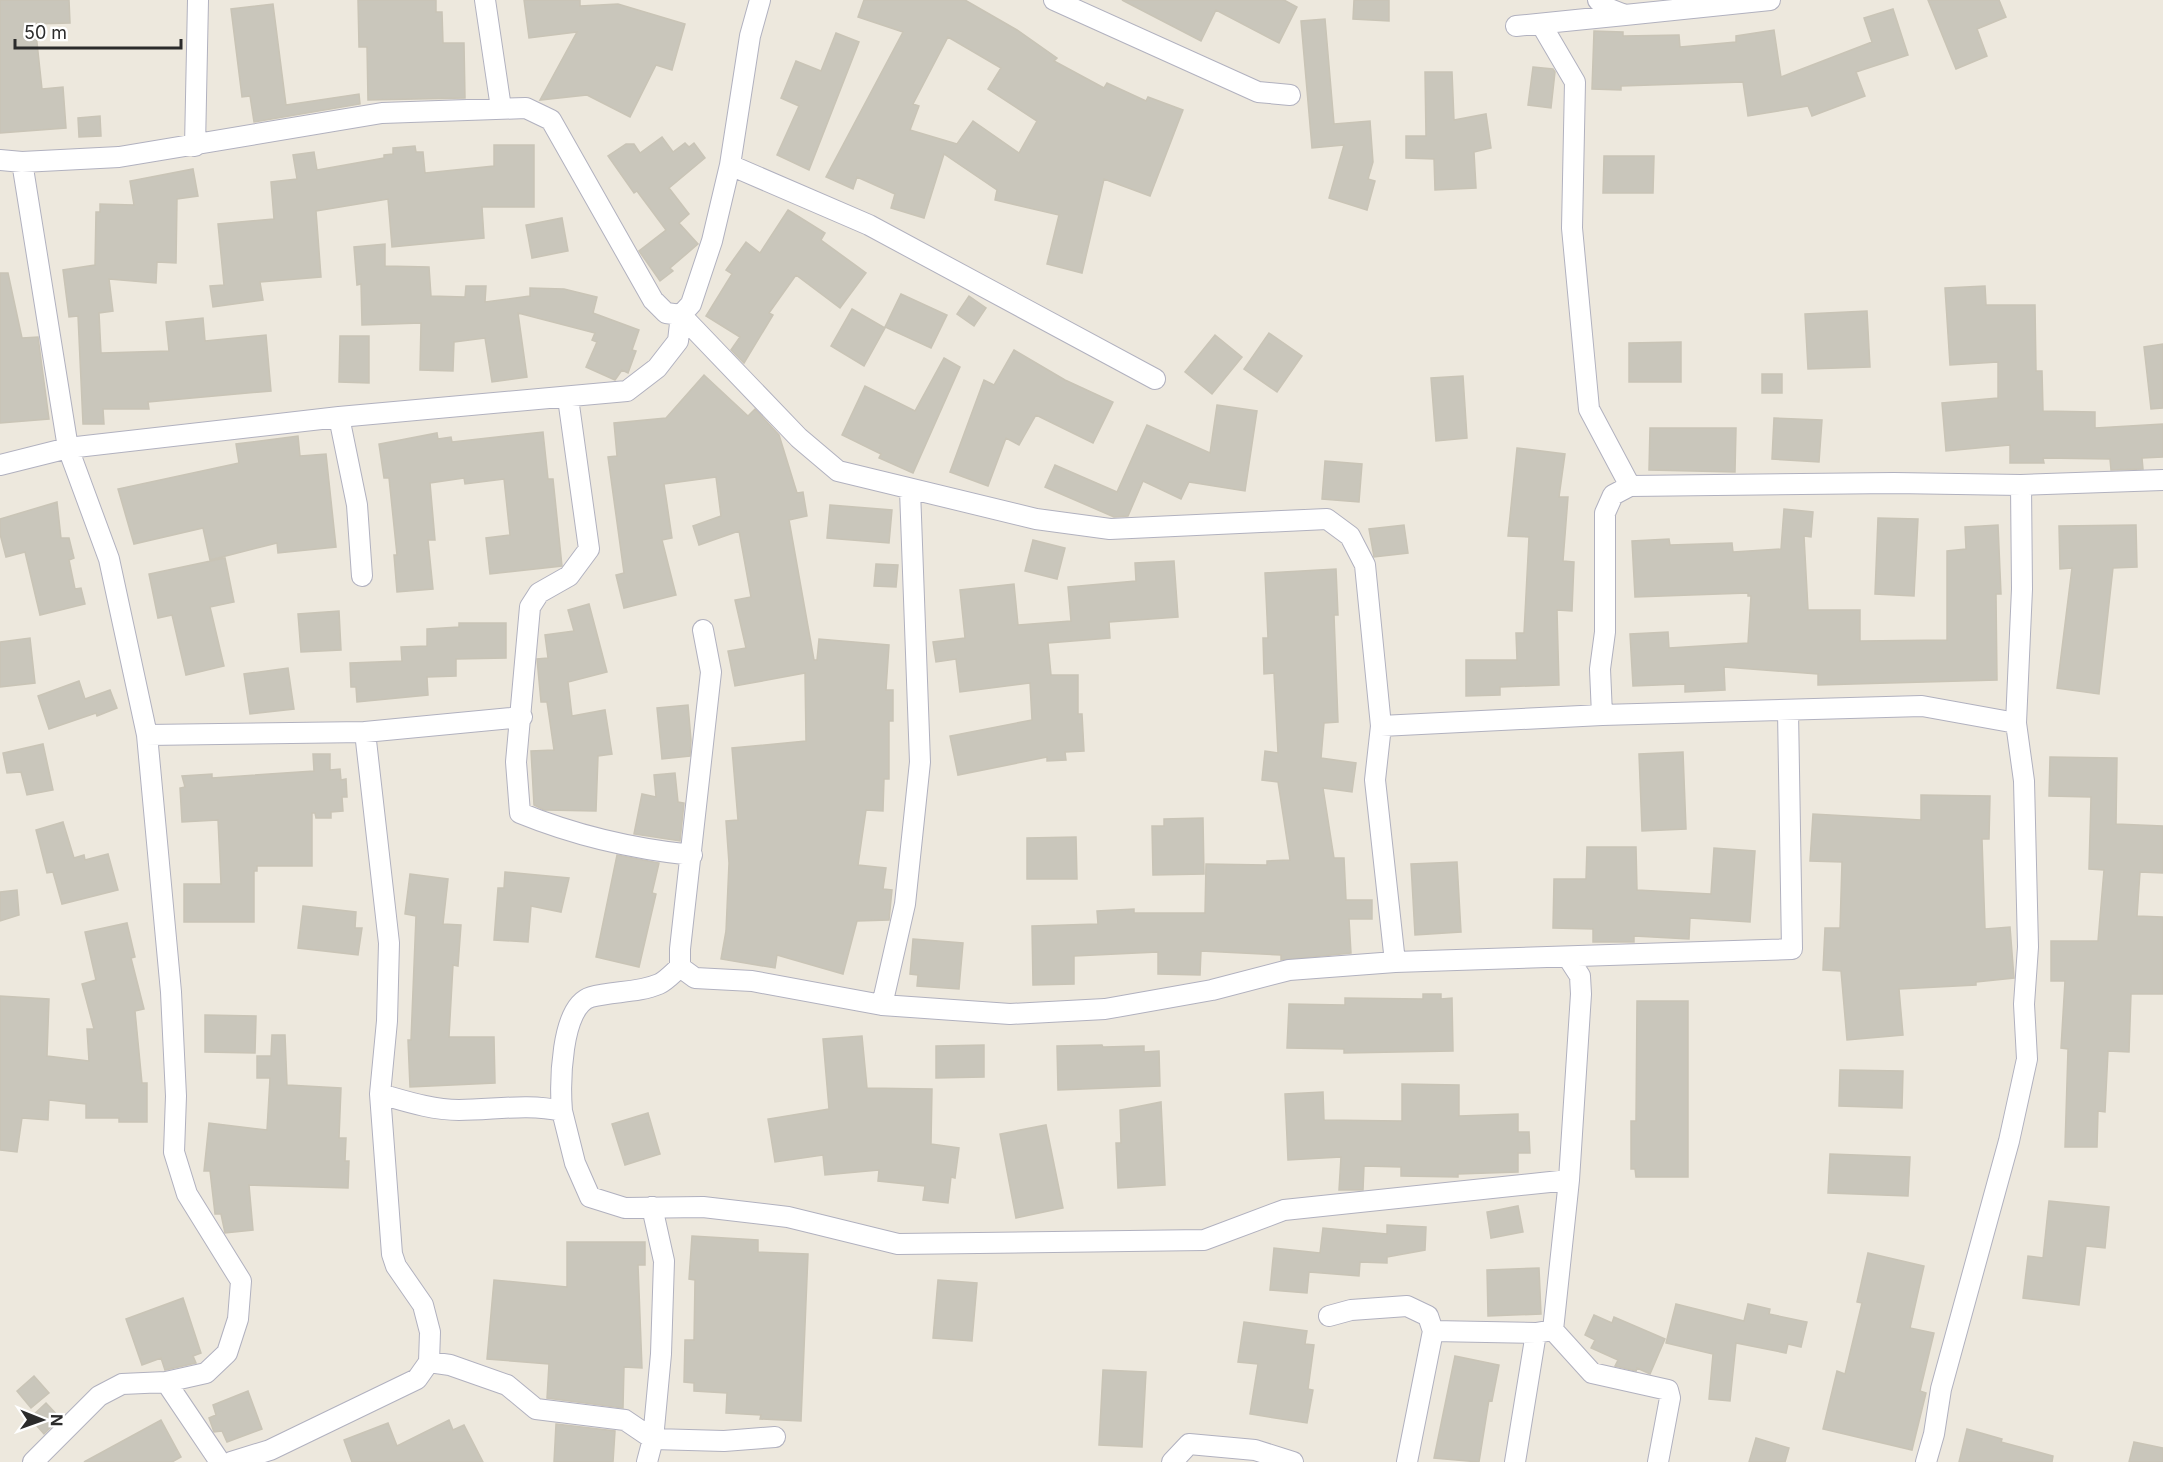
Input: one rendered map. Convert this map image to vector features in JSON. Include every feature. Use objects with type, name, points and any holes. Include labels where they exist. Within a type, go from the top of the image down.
[{"type":"street","points":[[195,146],[198,0]]},
{"type":"street","points":[[485,0],[501,108]]},
{"type":"street","points":[[0,465],[68,448],[339,417],[627,392],[657,368],[678,341],[681,315],[691,304],[712,241],[730,165],[750,36],[760,0]]},
{"type":"street","points":[[1054,0],[1258,92],[1290,95]]},
{"type":"street","points":[[1598,0],[1607,8],[1625,15]]},
{"type":"street","points":[[1515,27],[1770,0]]},
{"type":"street","points":[[1541,24],[1575,82],[1572,228],[1589,409],[1630,486]]},
{"type":"street","points":[[0,160],[22,162],[119,157],[382,113],[526,108],[551,120],[653,300],[666,312],[681,315],[799,438],[838,471],[1036,519],[1110,529],[1327,519],[1350,536],[1365,565],[1381,726],[1375,780],[1395,962]]},
{"type":"street","points":[[22,162],[68,448],[109,559],[147,735],[171,992],[176,1096],[174,1152],[187,1194],[241,1281],[238,1319],[228,1353],[206,1372],[166,1382],[122,1384],[99,1396],[33,1462]]},
{"type":"street","points":[[730,165],[868,225],[1155,379]]},
{"type":"street","points":[[568,398],[589,549],[569,576],[539,593],[530,607],[522,717],[516,762],[520,813],[550,825],[602,839],[692,855]]},
{"type":"street","points":[[339,417],[357,505],[362,576]]},
{"type":"street","points":[[1602,715],[1600,669],[1605,632],[1605,513],[1613,495],[1630,486],[1894,483],[2021,485],[2163,480]]},
{"type":"street","points":[[1926,1462],[1934,1434],[1941,1389],[2009,1141],[2027,1059],[2024,1004],[2028,947],[2024,781],[2016,723],[2022,589],[2021,485]]},
{"type":"street","points":[[882,1005],[905,904],[920,762],[910,490]]},
{"type":"street","points":[[703,630],[711,672],[680,949],[680,967],[660,984],[588,998],[575,1012],[566,1038],[560,1091],[562,1112],[575,1163],[590,1197],[625,1208],[702,1207],[788,1217],[898,1244],[1204,1240],[1284,1210],[1569,1180]]},
{"type":"street","points":[[1381,726],[1602,715],[1922,706],[2016,723]]},
{"type":"street","points":[[680,967],[695,978],[752,981],[882,1005],[1010,1014],[1105,1009],[1212,990],[1289,970],[1395,962],[1569,959],[1792,949],[1788,711]]},
{"type":"street","points":[[147,735],[365,732],[522,717]]},
{"type":"street","points":[[231,1462],[270,1450],[417,1379],[429,1362],[430,1332],[423,1305],[396,1266],[392,1254],[380,1094],[387,1021],[389,942],[365,732]]},
{"type":"street","points":[[1515,1462],[1544,1332],[1569,1180],[1581,994],[1580,976],[1569,959]]},
{"type":"street","points":[[380,1094],[416,1104],[458,1110],[511,1106],[562,1112]]},
{"type":"street","points":[[647,1462],[653,1439],[661,1354],[663,1261],[651,1207]]},
{"type":"street","points":[[1329,1316],[1350,1310],[1407,1306],[1428,1316],[1433,1330],[1407,1462]]},
{"type":"street","points":[[1433,1330],[1544,1332],[1592,1373],[1668,1390],[1670,1398],[1658,1462]]},
{"type":"street","points":[[429,1362],[450,1365],[507,1385],[536,1409],[625,1420],[653,1439],[724,1441],[775,1437]]},
{"type":"street","points":[[166,1382],[219,1462]]},
{"type":"street","points":[[1172,1462],[1189,1444],[1255,1450],[1293,1462]]},
{"type":"building","points":[[0,0],[69,0],[70,23],[35,24],[42,89],[63,87],[66,128],[0,133]]},
{"type":"building","points":[[358,0],[436,0],[436,12],[442,12],[443,43],[464,43],[465,98],[368,100],[367,47],[359,47]]},
{"type":"building","points":[[524,0],[580,0],[580,6],[618,4],[685,24],[672,70],[656,65],[630,117],[587,95],[540,100],[577,32],[529,38]]},
{"type":"building","points":[[864,0],[965,0],[1017,30],[1057,58],[1054,61],[1104,88],[1107,83],[1146,101],[1148,97],[1183,110],[1150,196],[1104,179],[1082,273],[1047,264],[1059,215],[995,200],[997,190],[944,154],[924,218],[891,208],[895,194],[857,177],[853,189],[826,177],[903,32],[858,17]],"holes":[[[948,37],[1001,68],[988,89],[1037,121],[1019,153],[973,121],[957,144],[910,130],[919,106],[913,104]]]},
{"type":"building","points":[[1122,0],[1284,0],[1297,7],[1279,43],[1216,10],[1201,41]]},
{"type":"building","points":[[1354,0],[1389,0],[1389,21],[1353,19]]},
{"type":"building","points":[[1928,0],[1999,0],[2006,17],[1977,29],[1987,56],[1956,69]]},
{"type":"building","points":[[273,4],[286,105],[359,94],[360,104],[254,122],[250,96],[242,97],[231,9]]},
{"type":"building","points":[[1893,9],[1908,55],[1856,72],[1865,96],[1812,116],[1808,106],[1748,116],[1743,82],[1621,86],[1621,90],[1592,89],[1594,31],[1623,32],[1623,36],[1679,35],[1680,47],[1736,42],[1736,36],[1774,30],[1781,77],[1872,42],[1864,18]]},
{"type":"building","points":[[1325,19],[1334,124],[1370,121],[1373,162],[1368,179],[1375,181],[1367,210],[1329,198],[1344,145],[1312,148],[1301,21]]},
{"type":"building","points":[[836,33],[859,42],[809,170],[777,155],[799,106],[781,98],[796,61],[821,71]]},
{"type":"building","points":[[1533,67],[1553,69],[1555,72],[1551,108],[1528,105]]},
{"type":"building","points":[[1425,72],[1452,72],[1454,120],[1486,114],[1491,148],[1474,152],[1476,188],[1435,190],[1434,159],[1406,158],[1406,136],[1426,136]]},
{"type":"building","points":[[100,116],[101,136],[79,137],[78,118]]},
{"type":"building","points":[[662,137],[673,152],[685,143],[689,147],[694,143],[705,158],[669,188],[689,214],[679,223],[698,244],[670,268],[673,271],[660,281],[639,251],[666,230],[637,191],[634,193],[608,156],[626,144],[634,144],[640,153]]},
{"type":"building","points":[[494,145],[534,145],[534,207],[482,207],[484,238],[392,247],[388,199],[316,211],[321,277],[260,282],[263,300],[213,307],[210,286],[224,285],[218,224],[274,219],[271,182],[297,179],[293,155],[314,152],[317,170],[384,158],[384,155],[393,154],[393,148],[415,146],[416,152],[423,152],[425,173],[494,166]]},
{"type":"building","points":[[1604,156],[1654,156],[1653,193],[1603,193]]},
{"type":"building","points":[[193,169],[198,196],[177,199],[176,263],[157,262],[156,283],[109,279],[113,311],[99,313],[101,353],[169,351],[166,322],[203,318],[205,341],[266,335],[271,391],[148,402],[149,409],[103,409],[104,424],[83,424],[78,316],[69,317],[63,270],[95,265],[96,212],[100,212],[100,204],[134,205],[130,181]]},
{"type":"building","points":[[788,210],[825,233],[821,240],[866,273],[840,308],[796,275],[769,313],[773,315],[744,363],[731,350],[740,337],[706,316],[732,274],[726,270],[746,242],[760,253]]},
{"type":"building","points":[[562,218],[568,251],[532,258],[526,225]]},
{"type":"building","points":[[385,244],[385,266],[429,267],[431,296],[465,297],[466,286],[486,286],[485,302],[530,296],[530,288],[564,289],[597,297],[593,313],[639,330],[632,350],[636,351],[628,373],[622,370],[615,380],[586,367],[597,342],[592,340],[595,333],[518,313],[527,377],[492,382],[485,338],[454,342],[453,371],[420,370],[421,323],[362,325],[361,284],[357,285],[354,247]]},
{"type":"building","points":[[0,273],[8,273],[22,338],[38,337],[49,419],[0,423]]},
{"type":"building","points":[[1985,286],[1986,305],[2035,305],[2036,371],[2042,371],[2043,411],[2095,412],[2095,428],[2163,424],[2163,457],[2142,458],[2143,469],[2111,470],[2110,459],[2043,458],[2044,463],[2010,463],[2010,445],[1946,451],[1942,403],[1998,398],[1998,362],[1950,365],[1945,288]]},
{"type":"building","points":[[901,294],[947,315],[931,348],[885,327]]},
{"type":"building","points":[[969,296],[986,308],[974,326],[957,314]]},
{"type":"building","points":[[852,309],[885,328],[864,366],[831,346]]},
{"type":"building","points":[[1867,311],[1870,367],[1808,369],[1805,314]]},
{"type":"building","points":[[1269,333],[1302,356],[1277,392],[1244,369]]},
{"type":"building","points":[[1215,335],[1242,357],[1212,394],[1185,372]]},
{"type":"building","points":[[340,336],[369,336],[369,383],[339,382]]},
{"type":"building","points":[[1681,342],[1681,382],[1629,382],[1629,343]]},
{"type":"building","points":[[2163,344],[2163,408],[2151,409],[2144,347]]},
{"type":"building","points":[[1014,350],[1065,380],[1113,402],[1093,443],[1036,415],[1019,445],[1006,438],[988,486],[950,472],[984,380],[994,385]]},
{"type":"building","points":[[944,358],[960,367],[913,473],[879,458],[881,454],[842,435],[865,386],[915,411]]},
{"type":"building","points":[[1762,374],[1782,374],[1782,393],[1762,393]]},
{"type":"building","points":[[704,375],[748,416],[755,409],[779,435],[797,493],[803,492],[807,516],[789,520],[814,660],[817,660],[819,639],[889,645],[886,690],[893,690],[893,721],[889,721],[889,779],[884,779],[883,811],[866,810],[858,865],[886,868],[883,889],[892,890],[889,920],[857,921],[843,974],[777,955],[775,968],[721,959],[726,931],[729,863],[726,821],[738,820],[732,748],[806,741],[805,673],[735,686],[728,651],[746,648],[735,600],[751,597],[739,531],[699,545],[693,526],[721,516],[716,477],[664,484],[672,538],[662,540],[676,595],[624,608],[616,575],[624,573],[608,457],[617,456],[614,423],[666,418]]},
{"type":"building","points":[[1463,376],[1467,438],[1436,441],[1431,378]]},
{"type":"building","points":[[1217,405],[1257,411],[1245,491],[1189,482],[1181,499],[1143,481],[1128,516],[1114,517],[1045,487],[1055,465],[1117,492],[1147,425],[1210,453]]},
{"type":"building","points":[[1774,418],[1822,420],[1819,462],[1772,459]]},
{"type":"building","points":[[1650,428],[1736,428],[1735,472],[1649,470]]},
{"type":"building","points":[[543,432],[548,479],[553,479],[562,566],[490,574],[486,538],[510,535],[504,479],[465,484],[464,478],[430,483],[435,540],[428,540],[433,589],[397,592],[394,555],[397,555],[389,478],[384,478],[379,444],[437,433],[438,439],[451,437],[452,442]]},
{"type":"building","points":[[298,436],[300,456],[326,454],[336,547],[278,553],[277,543],[210,560],[203,528],[134,544],[118,489],[239,463],[236,444]]},
{"type":"building","points":[[1517,448],[1565,454],[1559,497],[1568,497],[1563,561],[1574,562],[1572,611],[1557,610],[1559,685],[1500,687],[1500,695],[1466,696],[1466,660],[1517,660],[1516,633],[1524,633],[1529,537],[1508,536]]},
{"type":"building","points":[[1325,461],[1362,464],[1359,502],[1322,499]]},
{"type":"building","points":[[57,502],[61,538],[69,538],[74,558],[69,560],[75,589],[81,588],[85,604],[40,615],[25,552],[6,557],[0,534],[0,519]]},
{"type":"building","points":[[830,505],[892,510],[889,543],[827,538]]},
{"type":"building","points":[[1784,509],[1813,512],[1811,537],[1804,536],[1808,610],[1860,610],[1860,641],[1947,640],[1947,551],[1966,549],[1965,527],[1998,525],[2001,594],[1996,594],[1997,680],[1818,685],[1818,674],[1724,667],[1725,690],[1685,692],[1685,684],[1633,686],[1630,634],[1668,632],[1669,648],[1748,643],[1751,596],[1748,596],[1748,593],[1635,597],[1632,541],[1669,539],[1670,545],[1732,543],[1733,552],[1781,549]]},
{"type":"building","points":[[1878,518],[1918,519],[1914,596],[1875,594]]},
{"type":"building","points":[[1404,525],[1408,553],[1374,557],[1369,529]]},
{"type":"building","points":[[2136,525],[2137,567],[2113,568],[2099,694],[2057,688],[2072,568],[2060,569],[2059,526]]},
{"type":"building","points":[[1033,540],[1065,548],[1057,579],[1025,571]]},
{"type":"building","points":[[225,558],[234,602],[210,607],[224,666],[186,675],[172,615],[158,618],[149,574]]},
{"type":"building","points":[[1174,561],[1178,617],[1109,622],[1110,638],[1048,643],[1051,675],[1078,675],[1078,714],[1082,714],[1084,751],[1065,752],[1066,760],[1047,761],[1047,757],[958,775],[950,736],[1032,720],[1030,683],[960,692],[956,659],[936,662],[933,642],[965,638],[960,590],[1014,584],[1018,625],[1071,621],[1068,587],[1136,581],[1135,563]]},
{"type":"building","points":[[876,564],[898,565],[896,587],[874,586]]},
{"type":"building","points":[[1336,569],[1338,615],[1334,615],[1338,722],[1324,723],[1321,758],[1356,763],[1352,792],[1323,788],[1334,858],[1344,858],[1346,900],[1372,900],[1372,919],[1349,919],[1351,953],[1281,960],[1281,955],[1201,951],[1200,975],[1158,974],[1158,952],[1074,956],[1074,984],[1033,985],[1032,926],[1098,924],[1097,911],[1134,909],[1134,913],[1205,913],[1206,864],[1267,865],[1267,861],[1290,860],[1278,782],[1262,780],[1265,751],[1278,753],[1274,673],[1264,674],[1263,638],[1268,638],[1265,573]]},
{"type":"building","points":[[589,604],[607,672],[568,682],[572,716],[605,710],[612,754],[598,756],[596,811],[544,810],[534,805],[531,751],[554,750],[547,702],[541,702],[537,659],[548,658],[545,635],[574,631],[568,610]]},
{"type":"building","points":[[339,611],[341,650],[301,652],[298,614]]},
{"type":"building","points":[[459,623],[506,623],[506,658],[456,659],[456,676],[427,677],[428,695],[357,702],[356,687],[351,687],[350,663],[402,661],[401,647],[427,646],[427,629],[459,627]]},
{"type":"building","points":[[30,638],[35,683],[0,687],[0,642]]},
{"type":"building","points":[[288,668],[294,709],[250,714],[244,674]]},
{"type":"building","points":[[79,681],[85,699],[110,690],[117,708],[49,729],[38,696]]},
{"type":"building","points":[[688,705],[690,756],[662,759],[657,708]]},
{"type":"building","points":[[43,744],[53,790],[27,795],[21,772],[7,773],[3,753]]},
{"type":"building","points":[[1683,752],[1686,829],[1642,831],[1639,754]]},
{"type":"building","points":[[313,754],[330,754],[330,770],[340,769],[341,780],[346,779],[347,797],[342,797],[343,811],[331,812],[331,818],[316,818],[315,813],[312,813],[312,866],[257,866],[257,871],[254,871],[254,922],[184,922],[184,884],[221,884],[218,820],[182,822],[180,788],[185,787],[182,776],[212,774],[212,778],[314,771]]},
{"type":"building","points":[[2050,757],[2117,758],[2116,824],[2163,826],[2163,873],[2140,872],[2137,916],[2163,917],[2163,994],[2131,994],[2129,1052],[2108,1051],[2105,1112],[2098,1111],[2097,1147],[2065,1147],[2068,1049],[2061,1048],[2065,981],[2051,981],[2051,941],[2098,941],[2104,870],[2089,869],[2091,797],[2049,796]]},
{"type":"building","points":[[675,773],[678,802],[684,803],[680,841],[634,834],[642,794],[656,797],[654,775]]},
{"type":"building","points":[[1921,795],[1990,796],[1989,839],[1982,839],[1985,929],[2010,927],[2014,978],[1976,982],[1976,985],[1899,989],[1903,1035],[1847,1040],[1841,971],[1823,970],[1825,928],[1840,928],[1842,862],[1810,861],[1813,814],[1921,820]]},
{"type":"building","points":[[1203,818],[1204,874],[1153,875],[1152,826],[1164,826],[1164,819]]},
{"type":"building","points":[[63,822],[74,858],[84,855],[85,860],[108,854],[118,890],[62,904],[53,872],[47,873],[36,830]]},
{"type":"building","points":[[1076,837],[1077,879],[1027,879],[1027,838]]},
{"type":"building","points":[[1587,847],[1636,847],[1637,890],[1711,894],[1714,848],[1755,851],[1750,922],[1690,918],[1689,939],[1634,936],[1634,942],[1593,942],[1593,929],[1553,928],[1554,879],[1586,879]]},
{"type":"building","points":[[617,855],[659,863],[652,893],[656,894],[639,967],[596,957]]},
{"type":"building","points":[[1457,862],[1461,932],[1415,935],[1411,864]]},
{"type":"building","points":[[505,872],[569,878],[561,912],[531,906],[528,942],[494,940],[498,888],[504,888]]},
{"type":"building","points":[[410,874],[448,879],[443,924],[461,925],[458,966],[453,965],[449,1037],[494,1037],[495,1083],[410,1087],[408,1040],[411,1040],[416,916],[405,914]]},
{"type":"building","points":[[17,890],[19,915],[0,921],[0,892]]},
{"type":"building","points":[[303,906],[356,912],[355,928],[362,928],[358,955],[298,948]]},
{"type":"building","points":[[127,923],[135,957],[131,958],[144,1009],[135,1011],[142,1083],[147,1083],[147,1122],[119,1122],[119,1118],[86,1118],[86,1104],[49,1100],[48,1120],[22,1118],[17,1152],[0,1150],[0,996],[49,999],[47,1056],[89,1061],[87,1029],[94,1029],[82,984],[96,980],[85,932]]},
{"type":"building","points":[[913,939],[963,943],[959,989],[917,986],[918,975],[910,974]]},
{"type":"building","points":[[1423,994],[1441,994],[1441,999],[1452,998],[1453,1051],[1344,1053],[1344,1049],[1287,1048],[1289,1004],[1345,1005],[1345,998],[1423,999]]},
{"type":"building","points":[[1637,1001],[1688,1001],[1688,1177],[1636,1177],[1635,1169],[1631,1169],[1631,1121],[1636,1121]]},
{"type":"building","points":[[205,1015],[256,1016],[255,1053],[205,1052]]},
{"type":"building","points":[[272,1035],[285,1035],[287,1085],[341,1088],[339,1138],[346,1138],[345,1161],[349,1161],[348,1188],[249,1185],[253,1230],[225,1233],[221,1214],[215,1214],[210,1171],[204,1171],[209,1123],[267,1130],[270,1078],[257,1078],[257,1056],[271,1056]]},
{"type":"building","points":[[862,1036],[867,1088],[932,1089],[931,1144],[959,1148],[955,1178],[951,1177],[948,1203],[923,1200],[925,1186],[878,1181],[879,1170],[825,1175],[823,1155],[775,1162],[768,1119],[829,1109],[823,1039]]},
{"type":"building","points":[[984,1045],[984,1077],[936,1078],[936,1046]]},
{"type":"building","points":[[1102,1045],[1103,1047],[1144,1046],[1144,1052],[1159,1051],[1160,1086],[1058,1090],[1057,1046]]},
{"type":"building","points":[[1840,1070],[1903,1071],[1902,1108],[1839,1106]]},
{"type":"building","points":[[1402,1084],[1459,1085],[1459,1116],[1518,1114],[1518,1132],[1529,1132],[1530,1153],[1518,1153],[1518,1172],[1458,1174],[1458,1177],[1401,1176],[1401,1167],[1364,1166],[1363,1190],[1339,1190],[1341,1157],[1288,1160],[1285,1094],[1323,1092],[1324,1120],[1402,1121]]},
{"type":"building","points":[[1161,1102],[1165,1185],[1118,1188],[1116,1143],[1121,1143],[1120,1110]]},
{"type":"building","points":[[648,1113],[660,1154],[625,1165],[612,1124]]},
{"type":"building","points":[[1046,1125],[1063,1208],[1016,1218],[1000,1134]]},
{"type":"building","points":[[1830,1154],[1910,1157],[1908,1196],[1828,1193]]},
{"type":"building","points":[[2049,1201],[2109,1207],[2105,1248],[2086,1246],[2079,1305],[2023,1298],[2028,1256],[2043,1258]]},
{"type":"building","points":[[1518,1206],[1523,1232],[1491,1238],[1487,1212]]},
{"type":"building","points":[[1387,1225],[1426,1227],[1425,1250],[1387,1257],[1387,1263],[1360,1262],[1359,1276],[1309,1272],[1307,1293],[1270,1290],[1274,1248],[1320,1253],[1323,1228],[1387,1234]]},
{"type":"building","points":[[692,1236],[758,1240],[758,1252],[808,1254],[801,1421],[760,1419],[761,1415],[726,1413],[727,1393],[694,1391],[694,1383],[684,1382],[685,1340],[694,1340],[695,1280],[689,1279]]},
{"type":"building","points":[[567,1242],[645,1242],[645,1265],[638,1265],[642,1368],[624,1367],[623,1408],[547,1398],[549,1364],[487,1359],[494,1280],[567,1287]]},
{"type":"building","points":[[1868,1253],[1924,1266],[1910,1328],[1934,1333],[1920,1391],[1926,1393],[1912,1450],[1823,1429],[1837,1371],[1845,1374],[1862,1303],[1857,1302]]},
{"type":"building","points":[[1539,1268],[1541,1314],[1488,1316],[1487,1270]]},
{"type":"building","points":[[938,1280],[977,1283],[972,1341],[933,1338]]},
{"type":"building","points":[[183,1298],[201,1353],[193,1356],[196,1363],[165,1370],[161,1358],[142,1365],[126,1319]]},
{"type":"building","points":[[1676,1304],[1744,1321],[1748,1304],[1770,1309],[1769,1314],[1807,1322],[1801,1347],[1788,1344],[1786,1353],[1736,1343],[1730,1401],[1709,1399],[1713,1354],[1666,1343]]},
{"type":"building","points":[[1594,1315],[1612,1323],[1614,1317],[1665,1339],[1650,1374],[1637,1368],[1636,1371],[1615,1366],[1618,1360],[1591,1348],[1595,1340],[1585,1335]]},
{"type":"building","points":[[1244,1322],[1307,1331],[1305,1344],[1314,1345],[1308,1389],[1313,1390],[1307,1423],[1250,1414],[1258,1364],[1238,1362]]},
{"type":"building","points":[[1455,1356],[1499,1365],[1492,1401],[1489,1400],[1479,1462],[1434,1458]]},
{"type":"building","points":[[1103,1370],[1146,1372],[1142,1447],[1099,1445]]},
{"type":"building","points":[[34,1376],[49,1393],[31,1408],[17,1391]]},
{"type":"building","points":[[248,1391],[262,1429],[227,1442],[222,1431],[214,1432],[209,1418],[216,1415],[213,1405]]},
{"type":"building","points":[[46,1403],[60,1418],[44,1434],[30,1418]]},
{"type":"building","points":[[161,1420],[181,1457],[172,1462],[84,1462]]},
{"type":"building","points":[[449,1420],[453,1430],[464,1425],[483,1462],[352,1462],[344,1440],[388,1423],[397,1446]]},
{"type":"building","points":[[556,1424],[615,1431],[613,1462],[554,1462]]},
{"type":"building","points":[[1967,1429],[2002,1439],[2001,1442],[2053,1456],[2052,1462],[1959,1462]]},
{"type":"building","points":[[1756,1438],[1789,1448],[1785,1462],[1749,1462]]},
{"type":"building","points":[[2134,1442],[2163,1448],[2163,1462],[2129,1462]]}]
